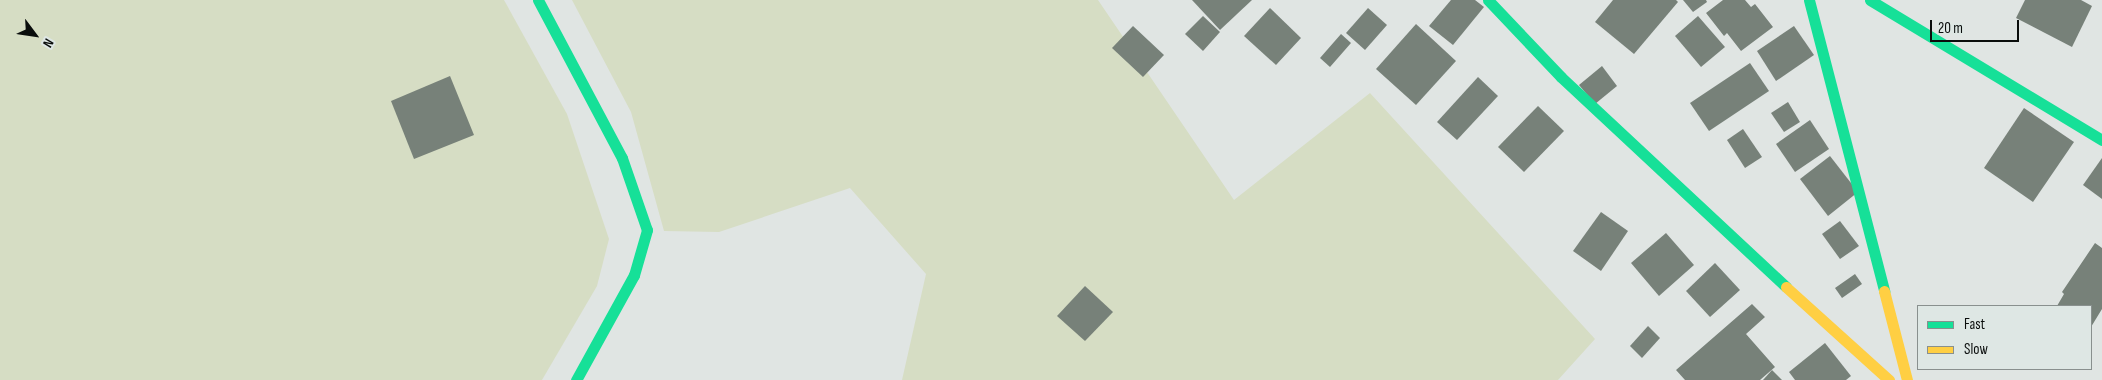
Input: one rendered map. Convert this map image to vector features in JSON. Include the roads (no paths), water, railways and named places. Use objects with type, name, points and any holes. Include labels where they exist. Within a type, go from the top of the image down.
[{"type":"street","points":[[538,0],[622,158],[647,230],[634,275],[576,380]]},
{"type":"street","points":[[1488,0],[1610,124],[1889,380]]},
{"type":"street","points":[[1809,0],[1907,380]]},
{"type":"street","points":[[1870,0],[2102,140]]}]
